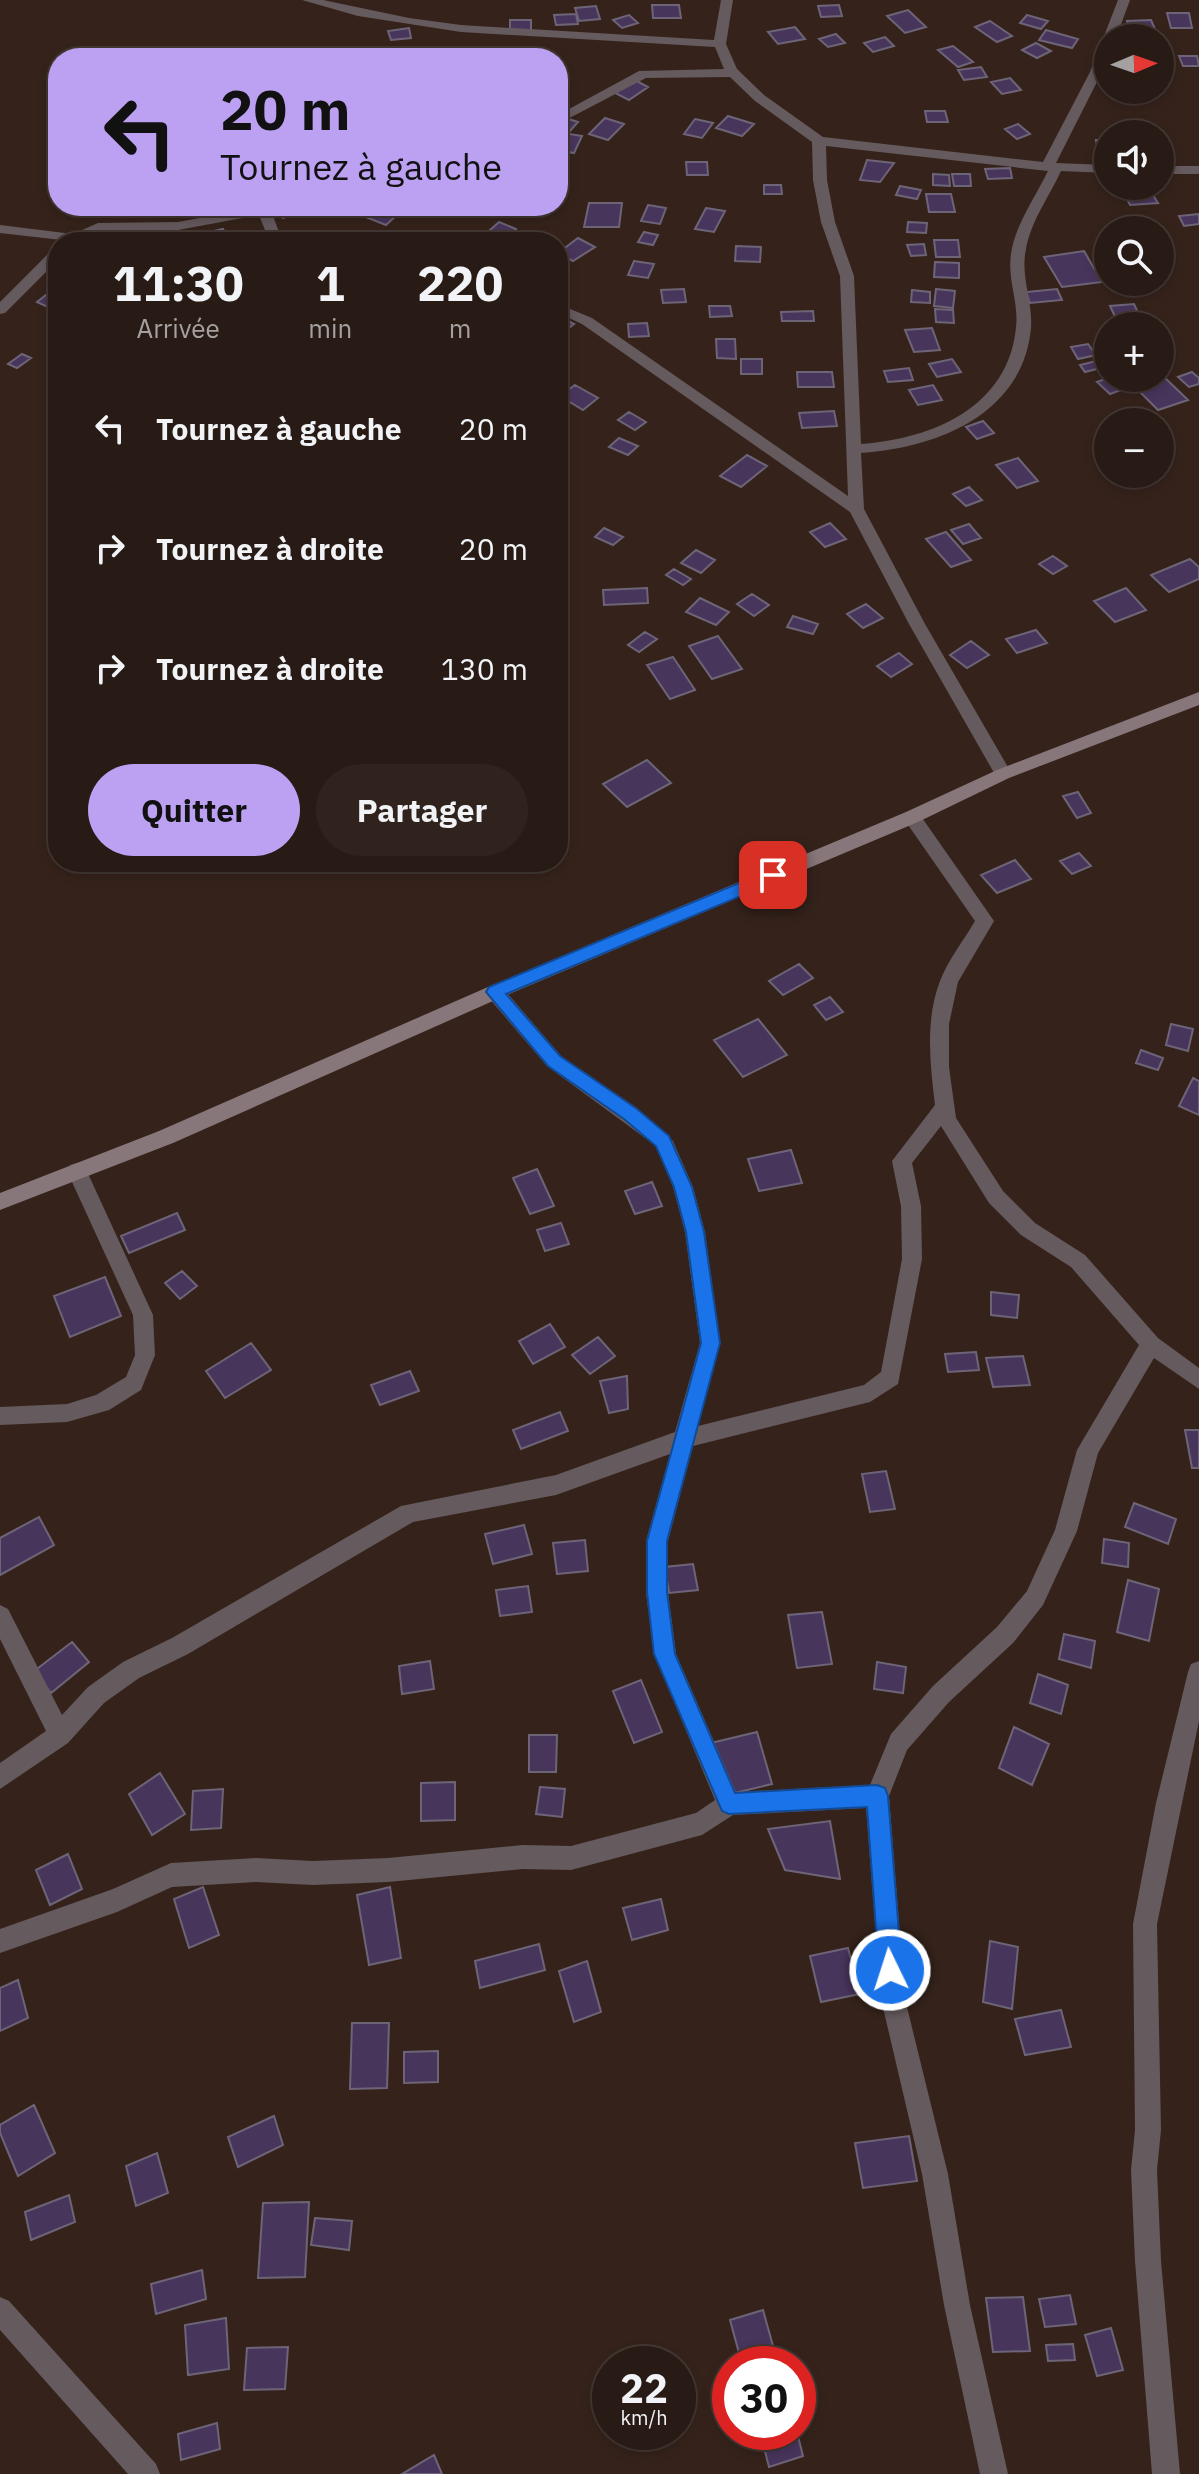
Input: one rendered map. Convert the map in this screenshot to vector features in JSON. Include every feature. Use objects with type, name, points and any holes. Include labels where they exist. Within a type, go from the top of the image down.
[{"type":"street","points":[[308,0],[358,11],[514,35],[720,44]]},
{"type":"street","points":[[727,0],[720,44],[721,55],[731,73],[819,141],[1051,167],[1094,169]]},
{"type":"street","points":[[1115,24],[1124,0]]},
{"type":"street","points":[[568,115],[644,74],[731,73]]},
{"type":"street","points":[[854,449],[904,444],[942,431],[980,411],[1002,391],[1020,351],[1024,323],[1016,264],[1019,247],[1051,167],[1094,76]]},
{"type":"street","points":[[819,141],[820,180],[828,222],[847,276],[856,509]]},
{"type":"street","points":[[1174,170],[1199,170]]},
{"type":"street","points":[[87,232],[98,227],[178,226],[213,216]]},
{"type":"street","points":[[0,229],[48,237]]},
{"type":"street","points":[[0,310],[20,294],[48,263]]},
{"type":"street","points":[[568,312],[587,321],[856,509],[1003,774]]},
{"type":"street","points":[[0,1202],[166,1137],[495,992],[912,817],[1003,774],[1199,698]]},
{"type":"street","points":[[912,817],[985,921],[949,981],[940,1024],[940,1067],[947,1119],[996,1197],[1028,1229],[1078,1261],[1151,1344],[1199,1380]]},
{"type":"street","points":[[495,992],[554,1061],[663,1141],[683,1187],[695,1232],[710,1343],[657,1541],[657,1592],[665,1654],[729,1804]]},
{"type":"street","points":[[0,1777],[60,1735],[96,1695],[131,1670],[206,1631],[409,1513],[556,1485],[684,1439],[870,1393],[891,1377],[912,1259],[911,1206],[902,1161],[944,1108]]},
{"type":"street","points":[[0,1416],[67,1413],[102,1403],[134,1383],[145,1355],[143,1315],[77,1171]]},
{"type":"street","points":[[994,2474],[957,2305],[935,2174],[893,1999],[877,1796],[899,1742],[941,1694],[1005,1635],[1035,1598],[1066,1531],[1088,1450],[1151,1344]]},
{"type":"street","points":[[0,1616],[60,1735]]},
{"type":"street","points":[[1166,2474],[1148,2261],[1144,2170],[1148,2130],[1145,1924],[1168,1803],[1199,1672]]},
{"type":"street","points":[[0,1941],[117,1900],[171,1875],[256,1870],[313,1873],[388,1870],[523,1857],[571,1858],[702,1823],[729,1804],[877,1796]]},
{"type":"street","points":[[0,2310],[146,2474]]},
{"type":"building","points":[[652,5],[679,5],[681,18],[653,18]]},
{"type":"building","points":[[839,5],[842,16],[821,17],[818,6]]},
{"type":"building","points":[[596,6],[600,19],[579,21],[575,8]]},
{"type":"building","points":[[908,10],[926,27],[905,33],[887,16]]},
{"type":"building","points":[[1167,13],[1189,13],[1192,28],[1174,28],[1174,24],[1170,24]]},
{"type":"building","points":[[576,14],[578,24],[556,25],[554,15]]},
{"type":"building","points":[[629,15],[638,23],[622,28],[613,20]]},
{"type":"building","points":[[1027,15],[1048,21],[1041,29],[1020,23]]},
{"type":"building","points":[[510,20],[531,20],[531,33],[510,33]]},
{"type":"building","points":[[1151,20],[1153,24],[1128,24],[1127,21]]},
{"type":"building","points":[[990,21],[1012,36],[997,42],[975,27]]},
{"type":"building","points":[[795,27],[805,39],[778,44],[768,32]]},
{"type":"building","points":[[409,28],[411,38],[391,40],[388,31]]},
{"type":"building","points":[[1046,30],[1078,39],[1072,48],[1039,40]]},
{"type":"building","points":[[836,34],[845,43],[828,47],[819,39]]},
{"type":"building","points":[[885,37],[894,46],[873,52],[864,43]]},
{"type":"building","points":[[1036,43],[1051,51],[1037,58],[1022,50]]},
{"type":"building","points":[[953,46],[973,62],[958,67],[938,50]]},
{"type":"building","points":[[1179,56],[1197,56],[1199,66],[1183,66]]},
{"type":"building","points":[[981,67],[987,77],[964,80],[958,70]]},
{"type":"building","points":[[1010,78],[1021,90],[1002,94],[991,82]]},
{"type":"building","points":[[635,80],[648,87],[629,100],[615,93]]},
{"type":"building","points":[[925,111],[945,111],[948,122],[927,122]]},
{"type":"building","points":[[728,116],[754,124],[742,136],[716,128]]},
{"type":"building","points":[[605,118],[624,124],[608,140],[589,134]]},
{"type":"building","points":[[568,119],[578,122],[569,132]]},
{"type":"building","points":[[695,119],[713,123],[702,138],[684,134]]},
{"type":"building","points":[[1018,124],[1030,134],[1017,139],[1005,129]]},
{"type":"building","points":[[568,134],[582,136],[574,153],[568,152]]},
{"type":"building","points":[[867,160],[894,163],[880,182],[860,180]]},
{"type":"building","points":[[686,162],[707,162],[708,175],[687,175]]},
{"type":"building","points":[[1010,168],[1012,178],[988,179],[985,169]]},
{"type":"building","points":[[933,174],[949,175],[950,186],[933,185]]},
{"type":"building","points":[[952,174],[970,174],[971,186],[954,186]]},
{"type":"building","points":[[764,185],[781,185],[782,194],[764,194]]},
{"type":"building","points":[[900,186],[921,190],[917,199],[896,195]]},
{"type":"building","points":[[926,194],[951,194],[955,212],[929,212]]},
{"type":"building","points":[[1128,200],[1156,200],[1158,203],[1130,205]]},
{"type":"building","points":[[589,203],[622,203],[619,227],[584,227]]},
{"type":"building","points":[[648,205],[666,208],[660,224],[641,221]]},
{"type":"building","points":[[706,208],[725,211],[714,232],[695,229]]},
{"type":"building","points":[[1199,214],[1199,224],[1184,226],[1179,216]]},
{"type":"building","points":[[370,216],[396,216],[386,225],[368,218]]},
{"type":"building","points":[[499,222],[516,229],[513,232],[489,231]]},
{"type":"building","points":[[908,222],[927,223],[926,233],[907,232]]},
{"type":"building","points":[[644,232],[658,235],[653,245],[638,242]]},
{"type":"building","points":[[578,238],[595,247],[573,261],[568,258],[568,246]]},
{"type":"building","points":[[934,240],[958,240],[960,257],[936,257]]},
{"type":"building","points":[[924,244],[926,255],[911,256],[907,245]]},
{"type":"building","points":[[736,246],[761,247],[760,262],[735,261]]},
{"type":"building","points":[[1084,251],[1094,268],[1094,283],[1062,287],[1044,257]]},
{"type":"building","points":[[634,261],[654,264],[648,278],[628,275]]},
{"type":"building","points":[[935,262],[959,263],[959,278],[934,277]]},
{"type":"building","points":[[684,289],[686,302],[663,303],[661,290]]},
{"type":"building","points":[[936,289],[955,291],[953,308],[934,306]]},
{"type":"building","points":[[1057,289],[1062,300],[1030,303],[1026,292]]},
{"type":"building","points":[[912,290],[930,292],[930,303],[911,302]]},
{"type":"building","points":[[48,293],[48,307],[37,302]]},
{"type":"building","points":[[1134,304],[1138,312],[1113,312],[1110,306]]},
{"type":"building","points":[[709,306],[730,306],[732,316],[710,317]]},
{"type":"building","points":[[935,309],[953,310],[954,323],[936,322]]},
{"type":"building","points":[[813,311],[814,321],[782,321],[781,312]]},
{"type":"building","points":[[647,323],[649,336],[629,337],[628,324]]},
{"type":"building","points":[[932,328],[940,350],[914,352],[905,330]]},
{"type":"building","points":[[716,339],[735,339],[736,359],[717,358]]},
{"type":"building","points":[[1088,344],[1094,355],[1078,359],[1071,347]]},
{"type":"building","points":[[22,354],[31,358],[17,368],[8,364]]},
{"type":"building","points":[[741,359],[762,359],[762,374],[741,374]]},
{"type":"building","points":[[952,359],[961,372],[937,377],[929,364]]},
{"type":"building","points":[[1094,362],[1094,370],[1085,372],[1080,365]]},
{"type":"building","points":[[909,368],[913,380],[888,382],[884,371]]},
{"type":"building","points":[[797,372],[832,372],[834,387],[798,387]]},
{"type":"building","points":[[1192,372],[1199,378],[1199,384],[1189,387],[1178,377]]},
{"type":"building","points":[[575,385],[598,398],[583,410],[568,401],[568,390]]},
{"type":"building","points":[[933,385],[942,400],[918,405],[909,390]]},
{"type":"building","points":[[1174,386],[1188,400],[1164,408],[1156,408],[1140,392],[1174,392]]},
{"type":"building","points":[[834,411],[837,426],[802,428],[799,413]]},
{"type":"building","points":[[629,412],[646,422],[635,430],[618,420]]},
{"type":"building","points":[[983,421],[994,433],[977,439],[966,427]]},
{"type":"building","points":[[619,438],[638,446],[628,455],[609,447]]},
{"type":"building","points":[[747,455],[767,466],[741,487],[720,476]]},
{"type":"building","points":[[1018,458],[1038,481],[1017,488],[996,465]]},
{"type":"building","points":[[969,487],[982,500],[966,506],[953,494]]},
{"type":"building","points":[[830,523],[846,539],[825,547],[810,532]]},
{"type":"building","points":[[969,524],[981,538],[963,544],[951,530]]},
{"type":"building","points":[[604,528],[623,537],[613,545],[595,537]]},
{"type":"building","points":[[946,532],[971,560],[951,567],[926,539]]},
{"type":"building","points":[[696,550],[715,560],[701,573],[681,563]]},
{"type":"building","points":[[1053,556],[1067,566],[1053,574],[1039,564]]},
{"type":"building","points":[[1190,559],[1199,567],[1199,579],[1169,592],[1151,575]]},
{"type":"building","points":[[674,569],[691,579],[683,585],[666,575]]},
{"type":"building","points":[[647,588],[648,603],[604,605],[603,590]]},
{"type":"building","points":[[1126,588],[1146,610],[1115,622],[1094,601]]},
{"type":"building","points":[[752,594],[769,605],[754,616],[737,604]]},
{"type":"building","points":[[700,598],[729,612],[716,625],[686,612]]},
{"type":"building","points":[[866,604],[883,618],[863,628],[847,614]]},
{"type":"building","points":[[793,616],[818,624],[813,634],[787,627]]},
{"type":"building","points":[[1036,630],[1047,643],[1017,653],[1006,639]]},
{"type":"building","points":[[645,632],[657,639],[639,652],[628,645]]},
{"type":"building","points":[[718,636],[742,669],[712,679],[689,646]]},
{"type":"building","points":[[971,641],[989,655],[967,668],[950,655]]},
{"type":"building","points":[[899,653],[912,664],[891,677],[877,666]]},
{"type":"building","points":[[673,657],[695,690],[670,699],[647,665]]},
{"type":"building","points":[[647,760],[671,783],[627,807],[603,784]]},
{"type":"building","points":[[1078,792],[1091,813],[1077,818],[1063,796]]},
{"type":"building","points":[[1079,853],[1091,866],[1072,874],[1060,861]]},
{"type":"building","points":[[1015,860],[1031,879],[997,893],[981,875]]},
{"type":"building","points":[[799,964],[813,978],[783,995],[769,981]]},
{"type":"building","points":[[830,997],[843,1012],[826,1020],[814,1005]]},
{"type":"building","points":[[758,1019],[787,1055],[743,1077],[714,1040]]},
{"type":"building","points":[[1171,1024],[1193,1029],[1188,1051],[1166,1045]]},
{"type":"building","points":[[1141,1050],[1163,1058],[1158,1070],[1136,1063]]},
{"type":"building","points":[[1193,1078],[1199,1081],[1199,1115],[1179,1106]]},
{"type":"building","points":[[791,1150],[802,1183],[759,1191],[748,1159]]},
{"type":"building","points":[[537,1169],[554,1206],[530,1214],[513,1178]]},
{"type":"building","points":[[652,1182],[662,1206],[635,1214],[625,1191]]},
{"type":"building","points":[[177,1213],[185,1230],[129,1253],[121,1236]]},
{"type":"building","points":[[561,1223],[569,1244],[545,1251],[537,1230]]},
{"type":"building","points":[[182,1271],[197,1286],[180,1299],[165,1283]]},
{"type":"building","points":[[105,1277],[121,1316],[70,1337],[54,1296]]},
{"type":"building","points":[[991,1292],[1019,1295],[1017,1318],[991,1315]]},
{"type":"building","points":[[550,1324],[565,1347],[533,1364],[519,1341]]},
{"type":"building","points":[[598,1337],[615,1356],[590,1374],[572,1355]]},
{"type":"building","points":[[251,1343],[271,1370],[225,1398],[206,1371]]},
{"type":"building","points":[[976,1352],[979,1370],[948,1372],[945,1354]]},
{"type":"building","points":[[1023,1356],[1030,1385],[993,1387],[986,1358]]},
{"type":"building","points":[[410,1371],[419,1391],[380,1405],[371,1385]]},
{"type":"building","points":[[627,1376],[628,1409],[609,1413],[600,1381]]},
{"type":"building","points":[[560,1412],[568,1431],[521,1449],[513,1430]]},
{"type":"building","points":[[1185,1430],[1199,1430],[1199,1468],[1192,1468]]},
{"type":"building","points":[[886,1471],[895,1509],[870,1512],[862,1474]]},
{"type":"building","points":[[1134,1503],[1176,1519],[1168,1544],[1125,1527]]},
{"type":"building","points":[[39,1517],[54,1545],[0,1575],[0,1538]]},
{"type":"building","points":[[524,1525],[532,1554],[493,1564],[485,1534]]},
{"type":"building","points":[[1104,1539],[1129,1543],[1128,1567],[1102,1563]]},
{"type":"building","points":[[585,1540],[588,1571],[557,1574],[553,1543]]},
{"type":"building","points":[[693,1564],[698,1590],[669,1593],[665,1567]]},
{"type":"building","points":[[1128,1580],[1159,1589],[1149,1641],[1117,1632]]},
{"type":"building","points":[[528,1586],[532,1612],[500,1616],[496,1590]]},
{"type":"building","points":[[822,1612],[832,1664],[797,1668],[788,1615]]},
{"type":"building","points":[[1064,1634],[1095,1641],[1091,1668],[1059,1659]]},
{"type":"building","points":[[72,1642],[89,1662],[51,1693],[33,1672]]},
{"type":"building","points":[[430,1661],[434,1689],[402,1694],[399,1666]]},
{"type":"building","points":[[877,1662],[906,1667],[903,1693],[874,1689]]},
{"type":"building","points":[[1038,1674],[1068,1685],[1061,1714],[1030,1703]]},
{"type":"building","points":[[641,1680],[662,1732],[634,1743],[613,1691]]},
{"type":"building","points":[[1014,1727],[1049,1744],[1032,1785],[999,1768]]},
{"type":"building","points":[[757,1732],[772,1784],[726,1795],[711,1743]]},
{"type":"building","points":[[529,1735],[557,1735],[556,1772],[529,1772]]},
{"type":"building","points":[[160,1773],[185,1814],[152,1835],[129,1794]]},
{"type":"building","points":[[455,1782],[455,1820],[421,1821],[421,1783]]},
{"type":"building","points":[[540,1787],[565,1789],[562,1817],[536,1814]]},
{"type":"building","points":[[223,1789],[221,1828],[191,1830],[193,1791]]},
{"type":"building","points":[[830,1821],[840,1879],[785,1870],[768,1829]]},
{"type":"building","points":[[68,1854],[82,1889],[50,1905],[36,1870]]},
{"type":"building","points":[[203,1887],[219,1935],[189,1948],[174,1899]]},
{"type":"building","points":[[390,1887],[401,1958],[369,1965],[357,1895]]},
{"type":"building","points":[[661,1899],[668,1930],[632,1940],[623,1908]]},
{"type":"building","points":[[990,1941],[1018,1947],[1012,2009],[983,2002]]},
{"type":"building","points":[[539,1944],[545,1970],[480,1988],[475,1961]]},
{"type":"building","points":[[848,1948],[860,1994],[821,2002],[810,1956]]},
{"type":"building","points":[[587,1961],[601,2012],[574,2022],[559,1971]]},
{"type":"building","points":[[18,1980],[28,2018],[0,2031],[0,1988]]},
{"type":"building","points":[[1061,2010],[1071,2047],[1025,2055],[1015,2019]]},
{"type":"building","points":[[352,2023],[389,2023],[387,2088],[350,2089]]},
{"type":"building","points":[[438,2051],[438,2082],[404,2083],[404,2052]]},
{"type":"building","points":[[34,2105],[55,2153],[18,2176],[0,2133],[0,2125]]},
{"type":"building","points":[[274,2116],[283,2145],[238,2167],[228,2137]]},
{"type":"building","points":[[909,2136],[917,2181],[863,2188],[855,2143]]},
{"type":"building","points":[[157,2153],[168,2193],[136,2206],[126,2166]]},
{"type":"building","points":[[69,2195],[75,2222],[31,2240],[25,2212]]},
{"type":"building","points":[[309,2202],[305,2277],[258,2278],[263,2203]]},
{"type":"building","points":[[315,2218],[352,2221],[349,2250],[311,2245]]},
{"type":"building","points":[[202,2270],[206,2299],[156,2314],[151,2284]]},
{"type":"building","points":[[1070,2295],[1076,2324],[1045,2327],[1039,2299]]},
{"type":"building","points":[[1023,2297],[1030,2351],[993,2352],[986,2298]]},
{"type":"building","points":[[763,2310],[773,2346],[737,2346],[730,2320]]},
{"type":"building","points":[[226,2318],[229,2369],[188,2375],[185,2325]]},
{"type":"building","points":[[1111,2328],[1123,2370],[1097,2376],[1085,2335]]},
{"type":"building","points":[[1073,2344],[1075,2360],[1048,2361],[1046,2345]]},
{"type":"building","points":[[288,2347],[285,2389],[244,2390],[247,2348]]},
{"type":"building","points":[[217,2423],[220,2449],[181,2460],[178,2434]]},
{"type":"building","points":[[765,2450],[802,2450],[803,2456],[769,2467]]},
{"type":"building","points":[[434,2455],[442,2474],[402,2474]]},
{"type":"route","points":[[773,875],[495,992],[554,1061],[663,1141],[683,1187],[695,1232],[710,1343],[657,1541],[657,1592],[665,1654],[729,1804],[877,1796],[890,1970]]}]
